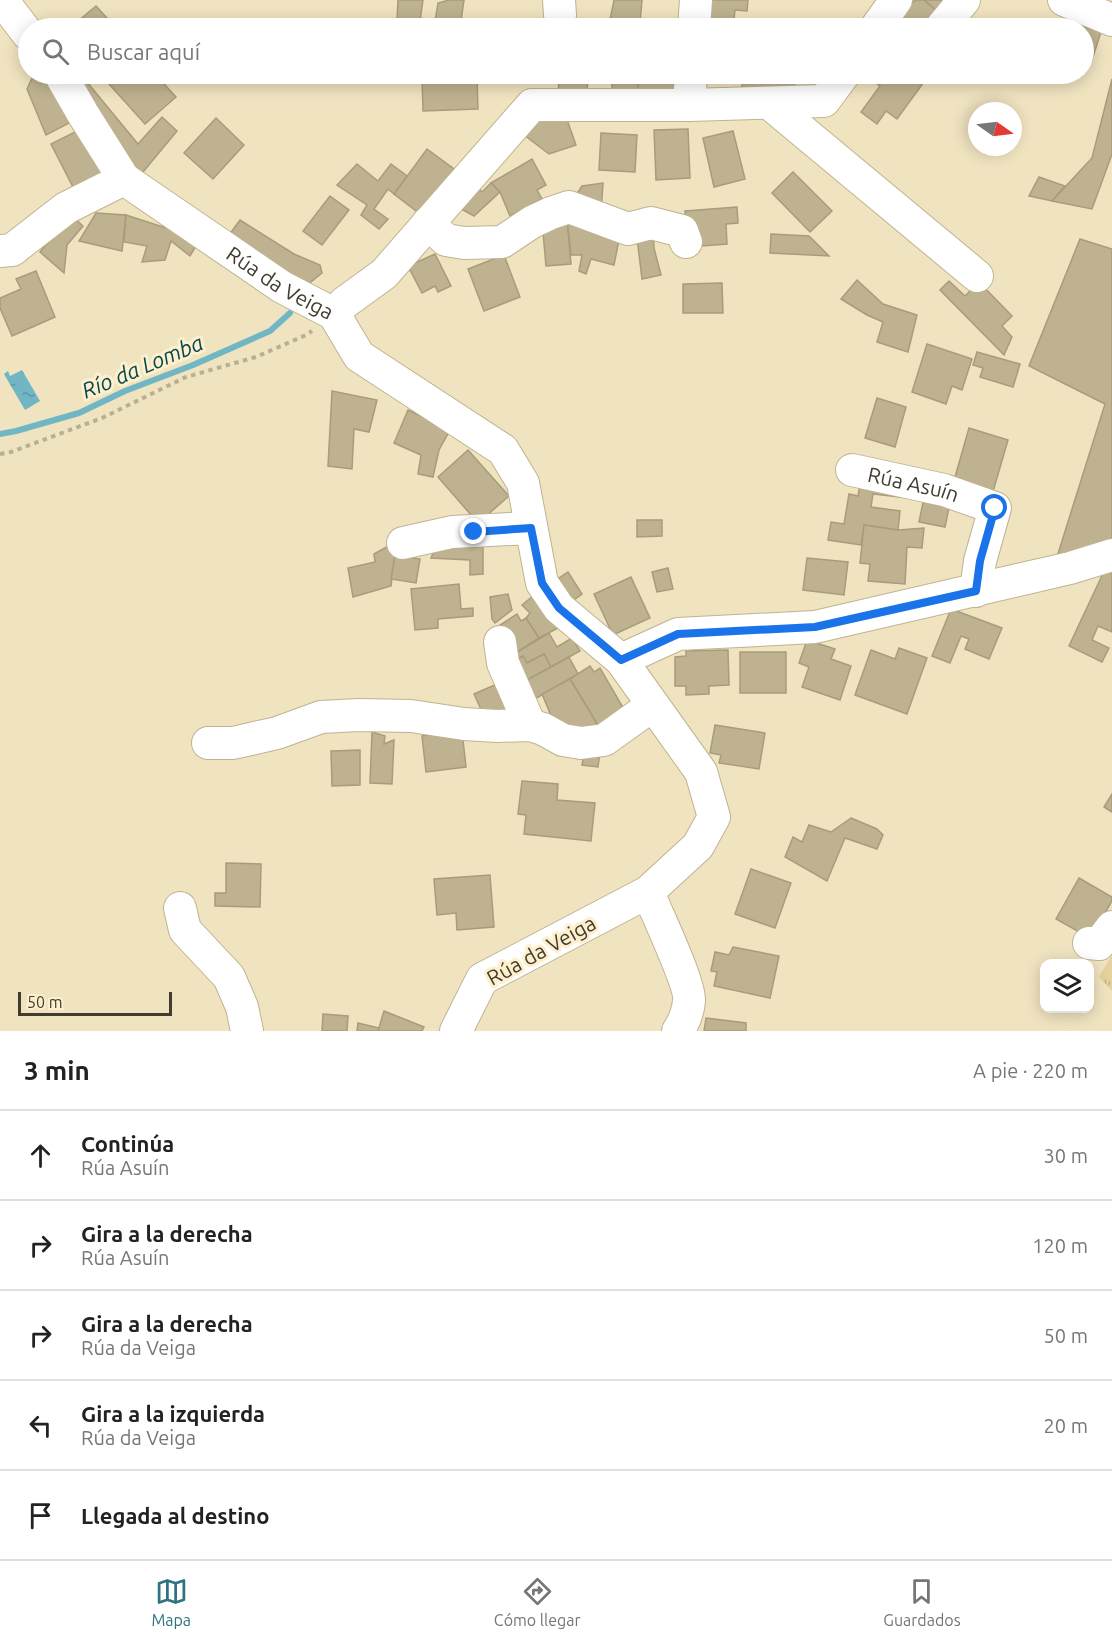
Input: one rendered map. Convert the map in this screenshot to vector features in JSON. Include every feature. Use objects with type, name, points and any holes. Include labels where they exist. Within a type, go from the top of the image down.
[{"type":"street","points":[[2,0],[18,21]]},
{"type":"street","points":[[695,18],[696,0]]},
{"type":"street","points":[[883,18],[896,0]]},
{"type":"street","points":[[949,18],[964,0]]},
{"type":"street","points":[[1064,0],[1112,20]]},
{"type":"street","points":[[0,251],[12,250],[66,208],[124,179],[66,84]]},
{"type":"street","points":[[689,105],[690,84]]},
{"type":"street","points":[[334,314],[344,303],[384,274],[532,105],[689,105],[824,101],[837,84]]},
{"type":"street","points":[[769,103],[977,276]]},
{"type":"street","name":"Rúa da Veiga","points":[[124,179],[282,287],[334,314],[359,356],[503,450],[523,483],[542,583],[559,608],[621,660],[701,772],[714,817],[698,846],[648,892],[482,979],[456,1031]]},
{"type":"street","points":[[428,223],[446,240],[464,243],[502,242],[532,222],[569,207],[628,229],[651,223],[671,227],[682,231],[686,242]]},
{"type":"street","name":"Rúa Asuín","points":[[852,470],[944,490],[995,508],[980,561],[976,591]]},
{"type":"street","points":[[403,543],[452,532],[531,528]]},
{"type":"street","points":[[621,660],[678,634],[815,627],[1071,568],[1112,555]]},
{"type":"street","points":[[500,642],[502,663],[530,725]]},
{"type":"street","points":[[208,743],[233,743],[277,734],[321,717],[359,715],[411,716],[464,724],[497,726],[530,725],[563,740],[581,744],[604,740],[653,705]]},
{"type":"street","points":[[648,892],[690,999],[684,1021],[678,1031]]},
{"type":"street","points":[[180,908],[185,930],[229,977],[242,1007],[247,1031]]},
{"type":"path","points":[[0,454],[102,418],[186,377],[256,357],[306,335],[334,314]]},
{"type":"green space","points":[[1112,955],[1112,991],[1099,977]]},
{"type":"water","points":[[22,370],[40,401],[25,410],[4,374],[8,371],[10,376]]},
{"type":"building","points":[[398,0],[423,0],[420,18],[397,18]]},
{"type":"building","points":[[464,0],[461,18],[436,18],[438,3]]},
{"type":"building","points":[[614,0],[642,0],[640,18],[610,18]]},
{"type":"building","points":[[701,0],[748,0],[747,11],[735,10],[734,18],[700,18]]},
{"type":"building","points":[[915,0],[924,0],[943,16],[941,18],[899,18]]},
{"type":"building","points":[[924,0],[955,0],[943,16]]},
{"type":"building","points":[[96,6],[107,18],[82,18]]},
{"type":"building","points":[[1094,30],[1101,32],[1094,54]]},
{"type":"building","points":[[1112,79],[1112,154],[1092,209],[1052,201],[1092,158]]},
{"type":"building","points":[[29,84],[54,84],[75,120],[46,135],[27,89]]},
{"type":"building","points":[[79,84],[89,84],[138,144],[162,117],[177,131],[138,178],[78,88]]},
{"type":"building","points":[[109,84],[164,84],[176,97],[145,124]]},
{"type":"building","points":[[422,84],[477,84],[478,109],[423,111]]},
{"type":"building","points":[[559,84],[587,84],[587,93],[558,91]]},
{"type":"building","points":[[612,84],[638,84],[638,90],[612,89]]},
{"type":"building","points":[[638,84],[684,84],[684,90],[638,90]]},
{"type":"building","points":[[742,84],[795,84],[794,94],[742,92]]},
{"type":"building","points":[[877,84],[923,84],[897,119],[886,111],[877,124],[861,112],[880,86]]},
{"type":"building","points":[[565,114],[576,145],[549,154],[519,131],[536,121]]},
{"type":"building","points":[[216,118],[244,145],[213,179],[184,153]]},
{"type":"building","points":[[688,129],[690,178],[656,180],[654,130]]},
{"type":"building","points":[[79,130],[102,175],[74,189],[51,144]]},
{"type":"building","points":[[733,131],[745,179],[714,187],[703,138]]},
{"type":"building","points":[[601,133],[637,135],[635,172],[599,170]]},
{"type":"building","points":[[427,149],[454,169],[420,214],[394,194]]},
{"type":"building","points":[[532,159],[546,185],[537,190],[542,199],[510,216],[500,192],[491,183]]},
{"type":"building","points":[[357,164],[378,181],[391,164],[407,176],[394,194],[388,189],[374,209],[388,219],[379,229],[361,215],[367,205],[337,185]]},
{"type":"building","points":[[793,172],[832,211],[810,232],[772,193]]},
{"type":"building","points":[[1039,177],[1065,186],[1052,201],[1029,196]]},
{"type":"building","points":[[491,183],[500,192],[474,216],[456,206],[477,186],[482,192]]},
{"type":"building","points":[[603,183],[601,212],[571,203],[582,186]]},
{"type":"building","points":[[330,196],[349,210],[322,245],[303,231]]},
{"type":"building","points":[[737,207],[738,223],[726,224],[727,244],[688,247],[685,211]]},
{"type":"building","points":[[96,213],[126,215],[122,251],[79,241]]},
{"type":"building","points":[[71,215],[83,226],[67,245],[64,273],[40,252]]},
{"type":"building","points":[[126,215],[166,228],[172,221],[200,239],[190,256],[171,241],[165,260],[142,262],[147,246],[124,242]]},
{"type":"building","points":[[567,218],[571,264],[546,266],[542,221]]},
{"type":"building","points":[[567,218],[621,230],[614,265],[591,259],[586,274],[579,271],[582,255],[571,255]]},
{"type":"building","points":[[240,220],[294,254],[320,265],[322,273],[307,285],[226,239]]},
{"type":"building","points":[[653,228],[654,248],[661,275],[642,279],[636,230]]},
{"type":"building","points":[[771,234],[809,236],[829,256],[770,253]]},
{"type":"building","points":[[1080,239],[1112,249],[1112,541],[1056,560],[1105,404],[1029,366]]},
{"type":"building","points":[[435,254],[451,286],[438,292],[435,286],[422,293],[408,266]]},
{"type":"building","points":[[504,255],[520,297],[484,311],[468,269]]},
{"type":"building","points":[[36,271],[55,317],[12,336],[0,308],[0,298],[21,289],[16,279]]},
{"type":"building","points":[[857,280],[883,304],[917,315],[908,352],[877,342],[883,322],[841,299]]},
{"type":"building","points":[[949,281],[965,296],[979,282],[1012,316],[1002,326],[1012,337],[1004,355],[940,290]]},
{"type":"building","points":[[722,283],[723,313],[683,313],[683,284]]},
{"type":"building","points":[[927,344],[972,359],[962,390],[952,386],[946,404],[912,392]]},
{"type":"building","points":[[977,352],[1020,364],[1013,387],[980,377],[983,368],[973,365]]},
{"type":"building","points":[[332,391],[377,400],[369,432],[354,429],[352,469],[328,466]]},
{"type":"building","points":[[877,398],[906,407],[895,447],[865,438]]},
{"type":"building","points":[[408,410],[450,430],[439,450],[433,477],[418,474],[421,455],[394,443]]},
{"type":"building","points":[[969,428],[1008,440],[992,495],[953,484]]},
{"type":"building","points":[[468,450],[509,496],[478,523],[438,477]]},
{"type":"building","points":[[861,479],[909,486],[908,498],[873,494],[871,507],[900,511],[898,530],[864,525],[861,545],[828,540],[831,522],[844,524],[849,494],[858,496]]},
{"type":"building","points":[[925,493],[951,498],[945,527],[919,522]]},
{"type":"building","points":[[637,520],[662,520],[662,536],[637,537]]},
{"type":"building","points":[[864,525],[898,530],[924,528],[922,548],[907,547],[905,584],[868,581],[870,564],[860,563]]},
{"type":"building","points":[[483,540],[483,574],[470,575],[470,560],[431,558],[437,543]]},
{"type":"building","points":[[394,543],[395,555],[391,586],[353,597],[348,568],[375,562],[374,554]]},
{"type":"building","points":[[395,555],[420,559],[416,583],[391,579]]},
{"type":"building","points":[[807,558],[848,562],[844,595],[803,590]]},
{"type":"building","points":[[1112,565],[1112,632],[1098,626],[1092,640],[1109,648],[1102,662],[1069,646],[1106,567]]},
{"type":"building","points":[[668,568],[673,589],[657,592],[652,572]]},
{"type":"building","points":[[568,572],[582,594],[570,603],[556,580]]},
{"type":"building","points":[[631,577],[650,618],[613,635],[594,594]]},
{"type":"building","points":[[459,584],[461,609],[473,608],[473,616],[438,619],[438,628],[415,630],[411,589]]},
{"type":"building","points":[[508,594],[512,610],[495,623],[492,619],[490,597]]},
{"type":"building","points":[[534,595],[558,628],[539,638],[526,618],[530,613],[522,605]]},
{"type":"building","points":[[951,609],[1002,628],[989,659],[965,649],[969,639],[961,636],[950,663],[932,656]]},
{"type":"building","points":[[517,614],[521,621],[526,618],[539,638],[514,654],[497,627]]},
{"type":"building","points":[[549,633],[557,647],[572,638],[580,651],[551,667],[544,654],[527,663],[523,656],[518,659],[514,654]]},
{"type":"building","points":[[807,640],[835,649],[831,659],[851,666],[840,700],[802,687],[809,667],[799,663]]},
{"type":"building","points":[[899,648],[927,658],[907,714],[855,695],[871,650],[895,659]]},
{"type":"building","points":[[728,650],[729,685],[709,686],[709,694],[686,695],[686,686],[675,686],[675,657],[686,656],[686,651]]},
{"type":"building","points":[[740,652],[786,652],[786,693],[740,693]]},
{"type":"building","points":[[544,654],[551,667],[518,685],[507,666],[523,656],[527,663]]},
{"type":"building","points":[[569,657],[578,674],[528,703],[518,685]]},
{"type":"building","points":[[590,666],[594,672],[600,668],[625,711],[599,727],[570,679]]},
{"type":"building","points":[[570,679],[599,727],[563,733],[552,718],[542,694]]},
{"type":"building","points":[[504,681],[522,720],[484,716],[474,694]]},
{"type":"building","points":[[715,725],[765,733],[759,769],[719,763],[721,755],[710,753]]},
{"type":"building","points":[[462,731],[466,767],[426,772],[422,736]]},
{"type":"building","points":[[372,732],[385,736],[384,744],[394,740],[392,784],[370,783]]},
{"type":"building","points":[[360,750],[360,785],[332,786],[331,751]]},
{"type":"building","points":[[585,750],[600,752],[598,767],[582,765]]},
{"type":"building","points":[[522,781],[558,784],[557,800],[595,803],[591,841],[524,834],[526,815],[518,814]]},
{"type":"building","points":[[1112,794],[1112,812],[1104,807]]},
{"type":"building","points":[[851,818],[877,829],[883,835],[877,849],[845,838],[827,881],[785,857],[793,837],[802,842],[809,825],[831,832]]},
{"type":"building","points":[[226,863],[261,864],[260,907],[215,906],[215,893],[226,893]]},
{"type":"building","points":[[751,869],[791,883],[775,928],[735,914]]},
{"type":"building","points":[[490,875],[494,927],[457,930],[456,913],[437,915],[434,879]]},
{"type":"building","points":[[1079,878],[1112,897],[1112,901],[1090,938],[1056,919]]},
{"type":"building","points":[[733,947],[779,956],[770,998],[714,986],[717,972],[711,971],[715,952],[729,955]]},
{"type":"building","points":[[384,1011],[424,1027],[422,1031],[378,1031]]},
{"type":"building","points":[[323,1014],[348,1016],[347,1031],[322,1031]]},
{"type":"building","points":[[706,1018],[746,1023],[746,1031],[704,1031]]},
{"type":"building","points":[[358,1023],[379,1028],[378,1031],[357,1031]]},
{"type":"waterway","name":"Río da Lomba","points":[[0,434],[79,413],[125,391],[193,365],[270,331],[290,313]]},
{"type":"route","points":[[474,532],[531,528],[542,583],[559,608],[621,660],[678,634],[815,627],[976,591],[980,561],[995,508]]}]
